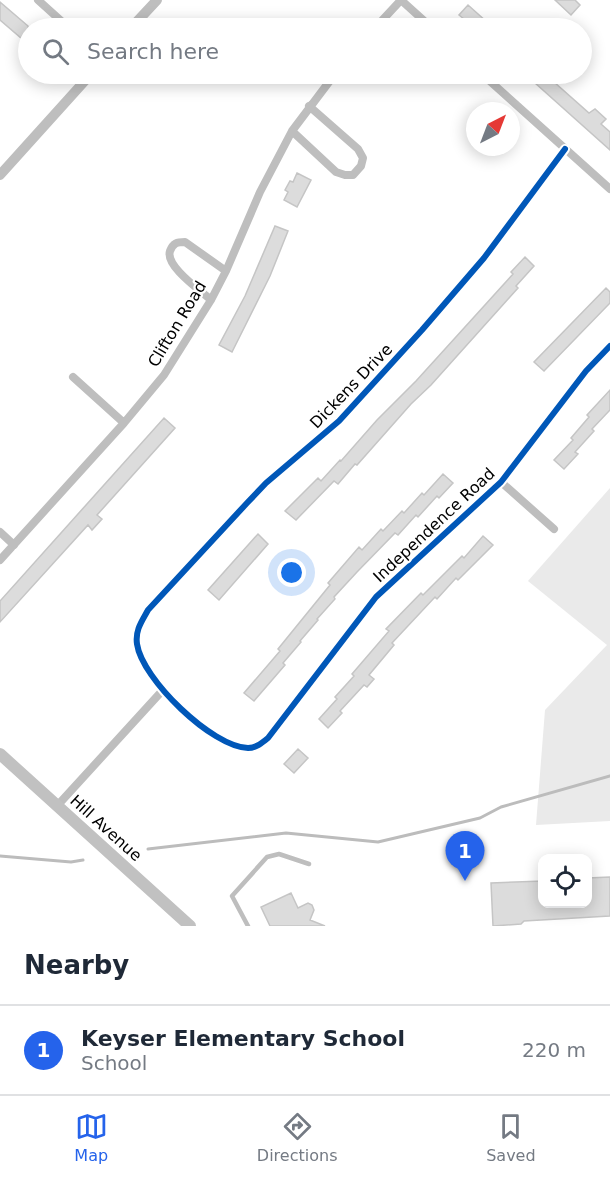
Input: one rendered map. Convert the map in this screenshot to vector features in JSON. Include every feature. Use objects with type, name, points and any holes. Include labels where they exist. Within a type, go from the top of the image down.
[{"type":"main road","name":"Hill Avenue","points":[[0,754],[189,926]]},
{"type":"street","points":[[38,0],[58,18]]},
{"type":"street","points":[[140,18],[157,0]]},
{"type":"street","points":[[384,18],[401,0],[421,18]]},
{"type":"street","points":[[0,175],[82,84]]},
{"type":"street","name":"Clifton Road","points":[[0,560],[124,423],[164,375],[211,300],[260,192],[292,132],[327,84]]},
{"type":"street","points":[[493,84],[610,189]]},
{"type":"street","points":[[292,132],[336,172],[353,175],[362,166],[363,158],[358,149],[309,106]]},
{"type":"street","name":"Dickens Drive","points":[[162,691],[146,668],[137,645],[137,628],[148,610],[246,503],[339,422],[423,330],[484,258],[565,149]]},
{"type":"street","points":[[211,300],[172,265],[169,256],[172,247],[177,243],[185,242],[226,271]]},
{"type":"street","name":"Independence Road","points":[[162,691],[215,737],[248,748],[260,745],[268,738],[376,597],[501,482],[586,371],[610,346]]},
{"type":"street","points":[[73,378],[124,423]]},
{"type":"street","points":[[501,482],[554,529]]},
{"type":"street","points":[[0,532],[14,545]]},
{"type":"street","points":[[57,806],[162,691]]},
{"type":"lane","points":[[248,926],[232,897],[267,857],[279,854],[309,864]]},
{"type":"shaded area","points":[[610,488],[610,821],[536,825],[545,710],[607,645],[528,581]]},
{"type":"building","points":[[555,0],[575,0],[580,5],[571,15]]},
{"type":"building","points":[[0,2],[19,18],[18,35],[0,20]]},
{"type":"building","points":[[468,5],[483,18],[463,18],[459,15]]},
{"type":"building","points":[[536,84],[556,84],[589,113],[595,109],[606,119],[601,124],[610,132],[610,150]]},
{"type":"building","points":[[297,173],[311,180],[297,207],[284,200],[288,192],[285,190],[290,181],[293,182]]},
{"type":"building","points":[[275,226],[288,231],[270,276],[232,352],[219,345],[245,296]]},
{"type":"building","points":[[525,257],[534,266],[516,286],[518,288],[357,465],[355,464],[338,484],[334,481],[296,520],[285,511],[318,478],[321,481],[341,461],[513,274],[511,272]]},
{"type":"building","points":[[606,288],[610,292],[610,303],[544,371],[534,362]]},
{"type":"building","points":[[610,390],[610,410],[592,429],[594,431],[575,452],[578,454],[564,469],[554,460],[573,440],[571,438],[589,417],[587,415]]},
{"type":"building","points":[[164,418],[175,428],[97,515],[102,519],[92,530],[88,525],[0,622],[0,601]]},
{"type":"building","points":[[443,474],[453,483],[439,498],[437,496],[418,517],[416,515],[398,535],[395,533],[334,597],[335,599],[283,663],[285,665],[254,701],[244,693],[280,651],[278,649],[330,585],[328,583],[359,547],[362,550],[381,529],[383,531],[402,511],[404,513],[422,493],[424,495]]},
{"type":"building","points":[[258,534],[268,544],[219,600],[208,590]]},
{"type":"building","points":[[483,536],[493,545],[458,580],[456,578],[437,599],[435,597],[392,643],[394,645],[369,675],[374,679],[367,687],[364,685],[328,728],[319,719],[354,676],[352,674],[389,631],[386,629],[421,593],[423,595],[462,556],[464,558]]},
{"type":"building","points":[[298,749],[308,758],[294,773],[284,764]]},
{"type":"building","points":[[610,877],[610,916],[524,921],[521,924],[493,926],[491,883],[538,881],[538,908],[592,908],[592,878]]},
{"type":"building","points":[[291,893],[298,908],[308,903],[312,905],[314,910],[310,920],[325,926],[270,926],[261,907]]},
{"type":"waterway","points":[[148,849],[286,833],[378,842],[480,818],[501,807],[610,776]]},
{"type":"waterway","points":[[0,856],[71,862],[83,860]]},
{"type":"cycle path","points":[[565,149],[484,258],[422,330],[339,421],[266,483],[148,610],[137,634],[137,644],[151,675],[181,709],[216,736],[233,745],[248,748],[268,738],[376,597],[501,482],[586,371],[610,346]]},
{"type":"place","name":"Keyser Elementary School","points":[[465,881]]}]
